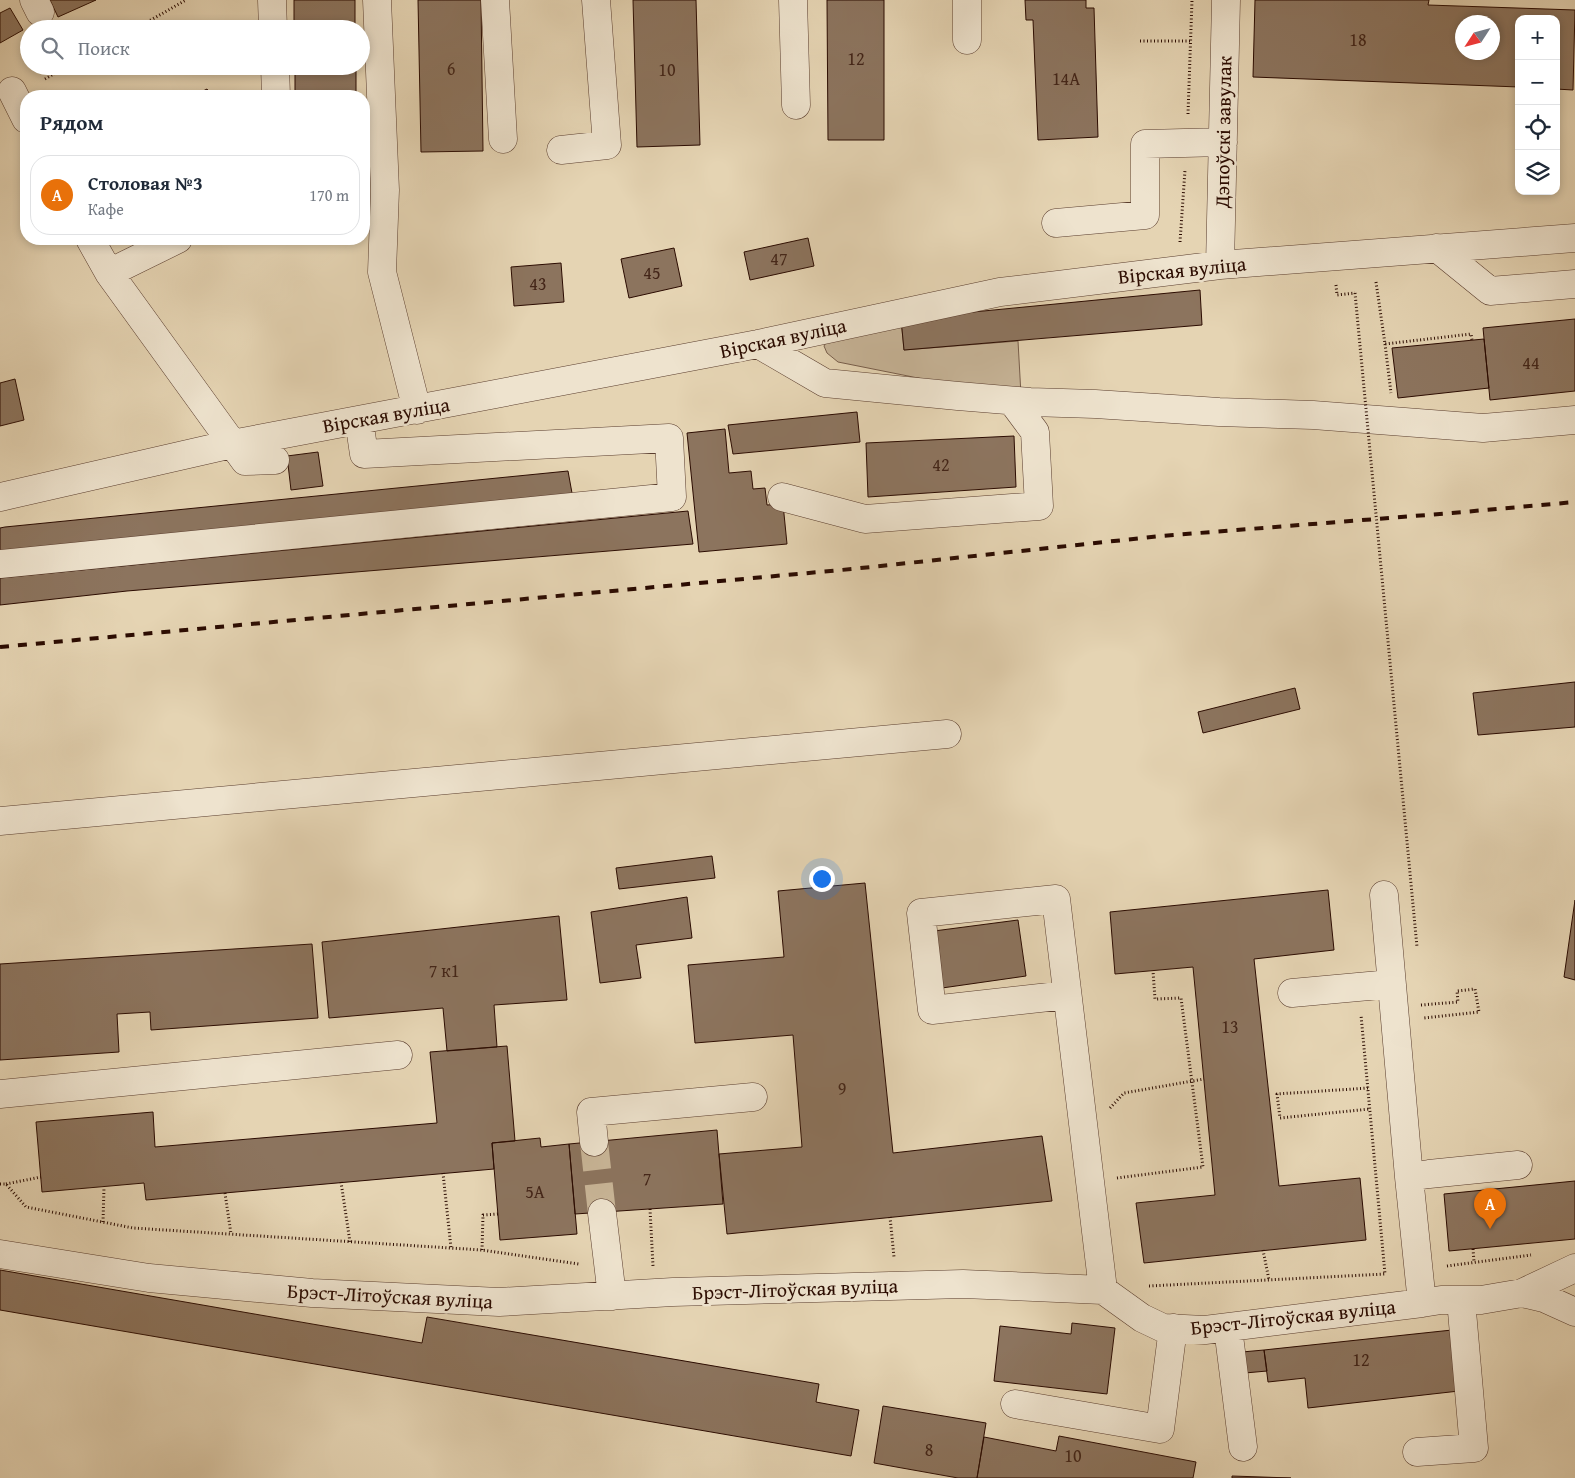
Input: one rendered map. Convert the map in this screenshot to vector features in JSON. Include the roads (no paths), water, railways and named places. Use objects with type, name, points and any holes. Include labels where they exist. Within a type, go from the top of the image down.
[{"type":"street","points":[[272,0],[273,20]]},
{"type":"street","points":[[377,0],[374,190],[382,272],[417,410]]},
{"type":"street","points":[[495,0],[503,139]]},
{"type":"street","points":[[561,150],[607,145],[596,0]]},
{"type":"street","points":[[793,0],[796,106]]},
{"type":"street","points":[[967,0],[967,40]]},
{"type":"street","name":"Дэпоўскі завулак","points":[[1220,265],[1226,0]]},
{"type":"street","points":[[275,75],[276,90]]},
{"type":"street","points":[[12,91],[20,107]]},
{"type":"street","points":[[1056,223],[1144,215],[1145,144],[1223,142]]},
{"type":"street","name":"Вірская вуліца","points":[[0,497],[239,452],[359,420],[758,344],[1000,292],[1220,265],[1575,238]]},
{"type":"street","points":[[93,245],[109,274],[239,452],[275,460]]},
{"type":"street","points":[[109,274],[166,245]]},
{"type":"street","points":[[1437,248],[1490,290],[1575,284]]},
{"type":"street","points":[[758,344],[825,383],[1030,402],[1313,415],[1482,428],[1575,420]]},
{"type":"street","points":[[782,497],[865,519],[1039,506],[1035,432],[1012,400]]},
{"type":"street","points":[[0,564],[672,497],[670,438],[364,454],[359,420]]},
{"type":"street","points":[[0,821],[947,734]]},
{"type":"street","points":[[1384,895],[1422,1303]]},
{"type":"street","points":[[1067,995],[932,1010],[921,913],[1056,899],[1103,1290]]},
{"type":"street","points":[[1292,993],[1391,984]]},
{"type":"street","points":[[0,1094],[398,1054]]},
{"type":"street","points":[[594,1142],[591,1112],[753,1097]]},
{"type":"street","points":[[1409,1178],[1429,1174],[1518,1165]]},
{"type":"street","points":[[602,1213],[612,1296]]},
{"type":"street","name":"Брэст-Літоўская вуліца","points":[[0,1254],[149,1278],[312,1293],[499,1302],[711,1291],[963,1284],[1103,1290],[1142,1318],[1163,1328],[1205,1330],[1441,1300],[1481,1300],[1522,1293],[1544,1298],[1575,1312]]},
{"type":"street","points":[[1522,1293],[1575,1268]]},
{"type":"street","points":[[1417,1452],[1474,1448],[1461,1300]]},
{"type":"street","points":[[1015,1404],[1160,1428],[1173,1328]]},
{"type":"street","points":[[1228,1328],[1243,1447]]},
{"type":"tunnel","points":[[594,1142],[602,1213]]},
{"type":"railway","points":[[0,647],[852,569],[1161,536],[1575,502]]},
{"type":"place","name":"Столовая №3","points":[[1490,1229]]}]
